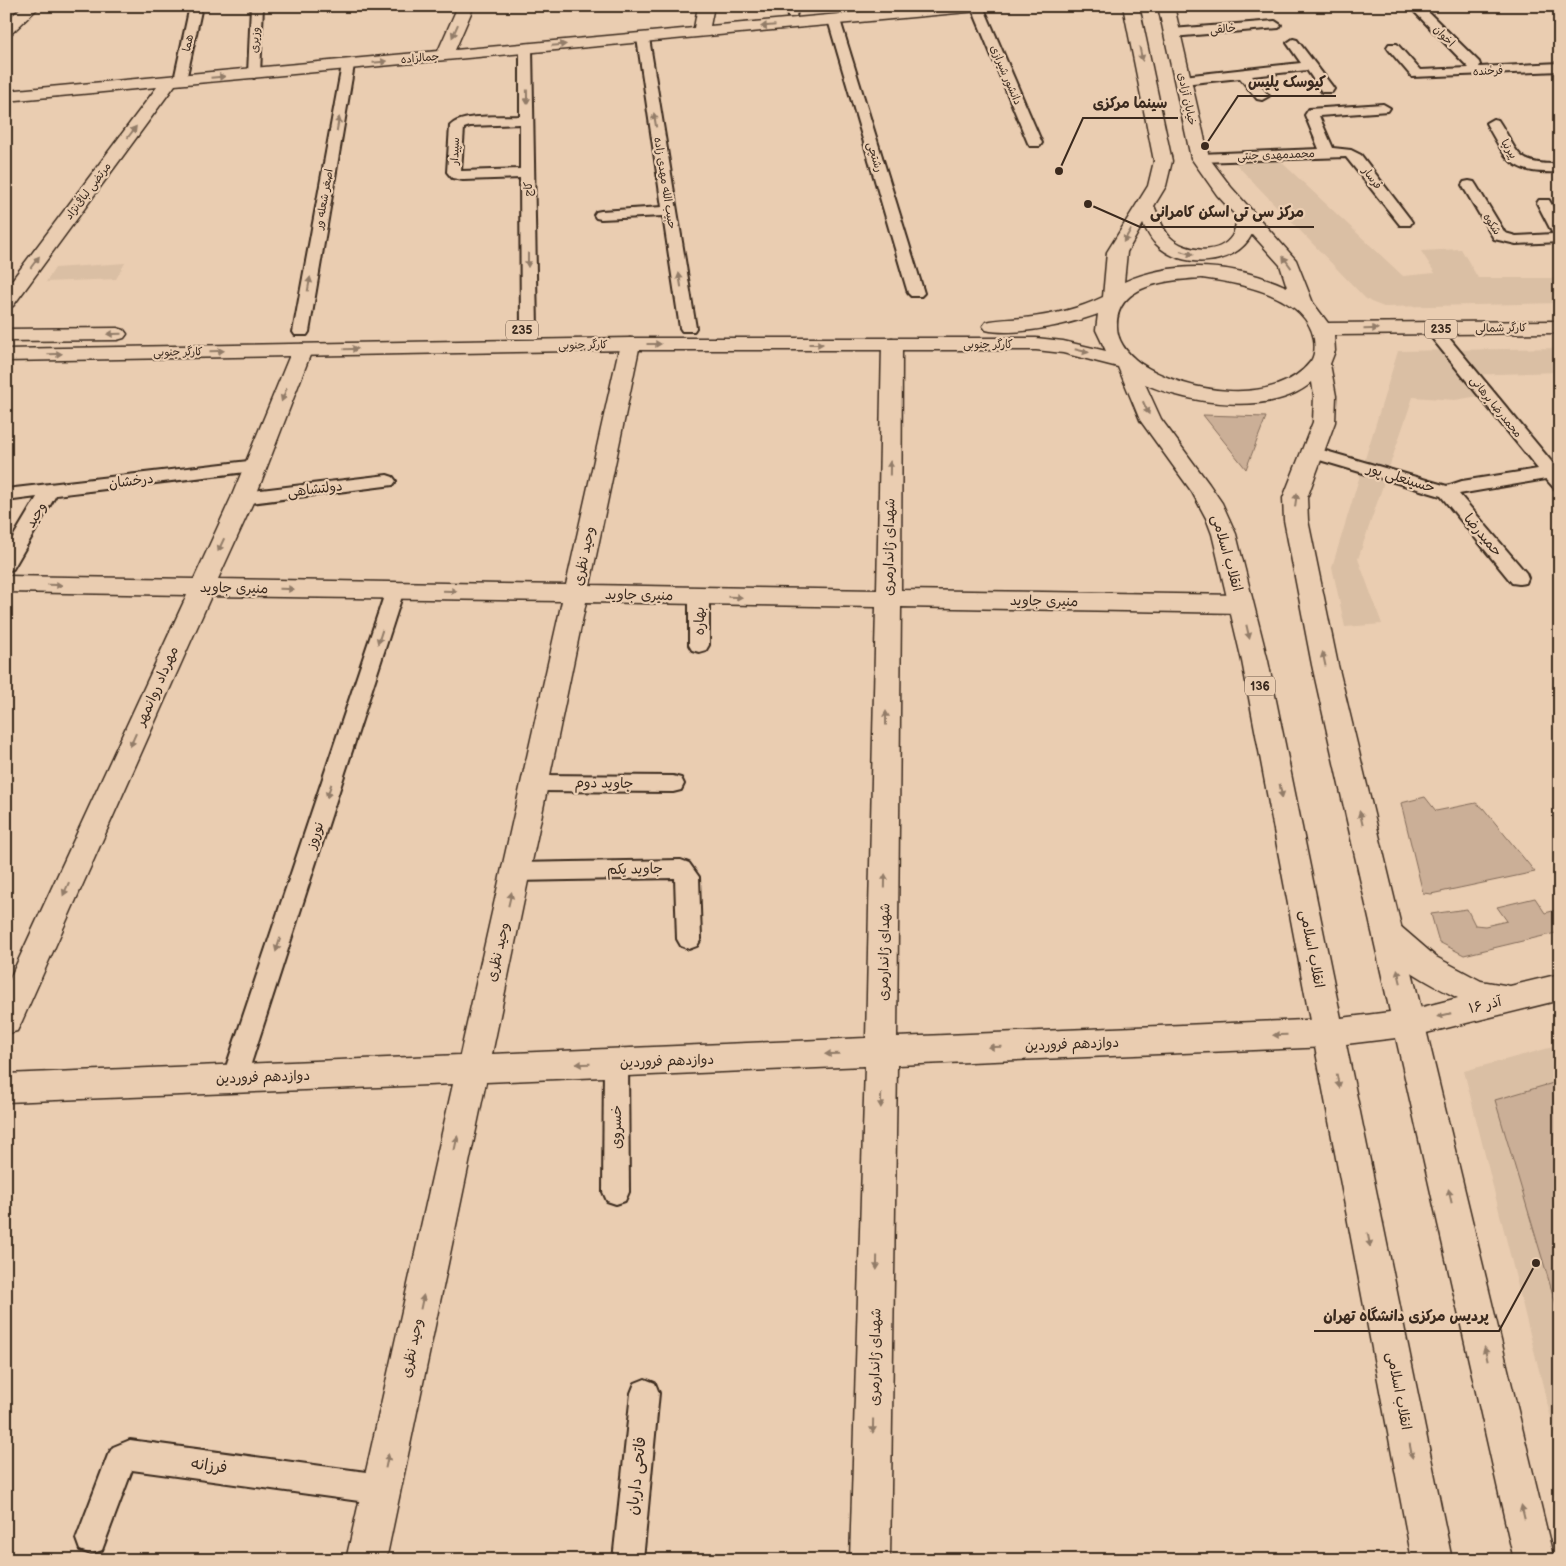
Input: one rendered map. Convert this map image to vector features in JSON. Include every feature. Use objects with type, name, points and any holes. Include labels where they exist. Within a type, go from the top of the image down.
[{"type":"main road","points":[[6,30],[32,6]]},
{"type":"main road","points":[[444,56],[466,6]]},
{"type":"main road","points":[[701,32],[706,6]]},
{"type":"main road","name":"جمالزاده","points":[[6,96],[978,6]]},
{"type":"main road","points":[[1113,300],[1128,288],[1149,279],[1174,273],[1202,272],[1231,275],[1258,282],[1283,293],[1304,307],[1322,329],[1326,349],[1320,365],[1307,378],[1287,389],[1262,396],[1233,397],[1203,395],[1174,388],[1148,377],[1127,363],[1110,343],[1105,328],[1113,300],[1117,252],[1157,186],[1162,161],[1131,6]]},
{"type":"main road","name":"خیابان آزادی","points":[[1166,6],[1200,158],[1224,191],[1289,264],[1304,307]]},
{"type":"main road","name":"مرتضی لبافی‌نژاد","points":[[6,302],[175,81]]},
{"type":"main road","points":[[1145,206],[1165,243],[1183,253],[1201,256],[1217,254],[1233,246],[1243,234],[1247,216]]},
{"type":"main road","name":"کارگر جنوبی","points":[[6,355],[529,330],[1017,326],[1038,324],[1074,315],[1113,300]]},
{"type":"main road","name":"کارگر شمالی","points":[[1322,329],[1560,327]]},
{"type":"main road","name":"کارگر جنوبی","points":[[6,335],[302,341],[630,344],[1036,344],[1071,349],[1127,363]]},
{"type":"main road","name":"مهرداد روانمهر","points":[[6,1021],[243,498],[302,341]]},
{"type":"main road","name":"وحید نظری","points":[[366,1560],[630,344]]},
{"type":"main road","name":"شهدای ژاندارمری","points":[[870,1560],[882,1052],[892,344]]},
{"type":"main road","name":"انقلاب اسلامی","points":[[1127,363],[1151,419],[1207,497],[1220,521],[1242,604],[1259,680],[1432,1560]]},
{"type":"main road","points":[[1320,365],[1325,389],[1324,422],[1295,498],[1296,520],[1325,665],[1534,1560]]},
{"type":"main road","name":"منیری جاوید","points":[[6,584],[1242,604]]},
{"type":"main road","points":[[1389,935],[1424,966],[1476,992],[1513,998]]},
{"type":"main road","name":"۱۶ آذر","points":[[1328,1033],[1410,1023],[1560,987]]},
{"type":"main road","name":"دوازدهم فروردین","points":[[6,1088],[1328,1033]]},
{"type":"street","name":"هما","points":[[175,81],[196,6]]},
{"type":"street","name":"وزیری","points":[[254,74],[257,6]]},
{"type":"street","name":"دانشور شیرازی","points":[[978,6],[1035,143]]},
{"type":"street","name":"اخوان","points":[[1415,6],[1474,65]]},
{"type":"street","name":"رشتچی","points":[[834,20],[916,293]]},
{"type":"street","name":"خالقی","points":[[1172,33],[1275,25]]},
{"type":"street","name":"حبیب الله مهدی زاده","points":[[643,38],[688,328]]},
{"type":"street","points":[[1293,43],[1327,89]]},
{"type":"street","name":"فرخنده","points":[[1393,47],[1417,74],[1560,67]]},
{"type":"street","name":"کاج","points":[[526,48],[529,330]]},
{"type":"street","name":"اصغر شعله ور","points":[[302,341],[348,65]]},
{"type":"street","points":[[1183,80],[1310,66]]},
{"type":"street","points":[[1243,73],[1262,96]]},
{"type":"street","name":"محمدمهدی جنتی","points":[[1200,158],[1328,153],[1312,115],[1314,112],[1383,108]]},
{"type":"street","name":"سپیدار","points":[[527,120],[459,124],[457,126],[454,172],[457,175],[463,176],[528,173]]},
{"type":"street","name":"پیرنیا","points":[[1493,123],[1517,163],[1530,168],[1560,168]]},
{"type":"street","name":"فرسار","points":[[1328,153],[1342,152],[1354,156],[1406,222]]},
{"type":"street","name":"شکوه","points":[[1468,185],[1499,236],[1516,240],[1560,236]]},
{"type":"street","points":[[1544,203],[1560,236]]},
{"type":"street","points":[[601,215],[670,211]]},
{"type":"street","name":"محمدرضا برهانی","points":[[1433,329],[1554,479]]},
{"type":"street","name":"حسینعلی پور","points":[[1312,452],[1447,492],[1462,487],[1554,479]]},
{"type":"street","name":"درخشان","points":[[6,495],[256,466]]},
{"type":"street","name":"دولتشاهی","points":[[243,498],[388,481]]},
{"type":"street","name":"وحید","points":[[6,565],[50,490]]},
{"type":"street","name":"حمیدرضا","points":[[1447,492],[1519,578]]},
{"type":"street","name":"نوروز","points":[[234,1078],[395,590]]},
{"type":"street","name":"بهاره","points":[[699,596],[699,645]]},
{"type":"street","name":"جاوید دوم","points":[[535,782],[673,784]]},
{"type":"street","name":"جاوید یکم","points":[[516,872],[681,869],[688,877],[689,939]]},
{"type":"street","name":"خسروی","points":[[616,1062],[616,1192]]},
{"type":"street","name":"فاتحی داربان","points":[[628,1560],[645,1393]]},
{"type":"street","name":"فرزانه","points":[[92,1539],[118,1465],[123,1457],[130,1455],[381,1489]]},
{"type":"shaded area","points":[[1277,158],[1403,276],[1435,273],[1421,251],[1461,249],[1478,278],[1560,278],[1560,303],[1384,307],[1371,302],[1232,160]]},
{"type":"shaded area","points":[[125,263],[116,279],[46,282],[55,268]]},
{"type":"shaded area","points":[[1560,348],[1560,372],[1464,375],[1479,396],[1455,400],[1413,397],[1358,559],[1382,624],[1345,627],[1332,567],[1398,351]]},
{"type":"shaded area","points":[[1203,415],[1266,417],[1246,469]]},
{"type":"shaded area","points":[[1425,797],[1436,811],[1476,803],[1483,808],[1535,872],[1431,894],[1423,893],[1401,803]]},
{"type":"shaded area","points":[[1535,898],[1545,913],[1560,909],[1560,932],[1464,955],[1439,942],[1431,914],[1467,909],[1475,925],[1485,926],[1507,921],[1497,907]]},
{"type":"shaded area","points":[[1560,1045],[1560,1454],[1464,1071]]},
{"type":"shaded area","points":[[1560,1081],[1560,1318],[1495,1100]]},
{"type":"place","name":"کیوسک پلیس","points":[[1205,146]]},
{"type":"place","name":"سینما مرکزی","points":[[1059,171]]},
{"type":"place","name":"مرکز سی تی اسکن کامرانی","points":[[1088,204]]},
{"type":"place","name":"پردیس مرکزی دانشگاه‌ تهران","points":[[1536,1263]]}]
